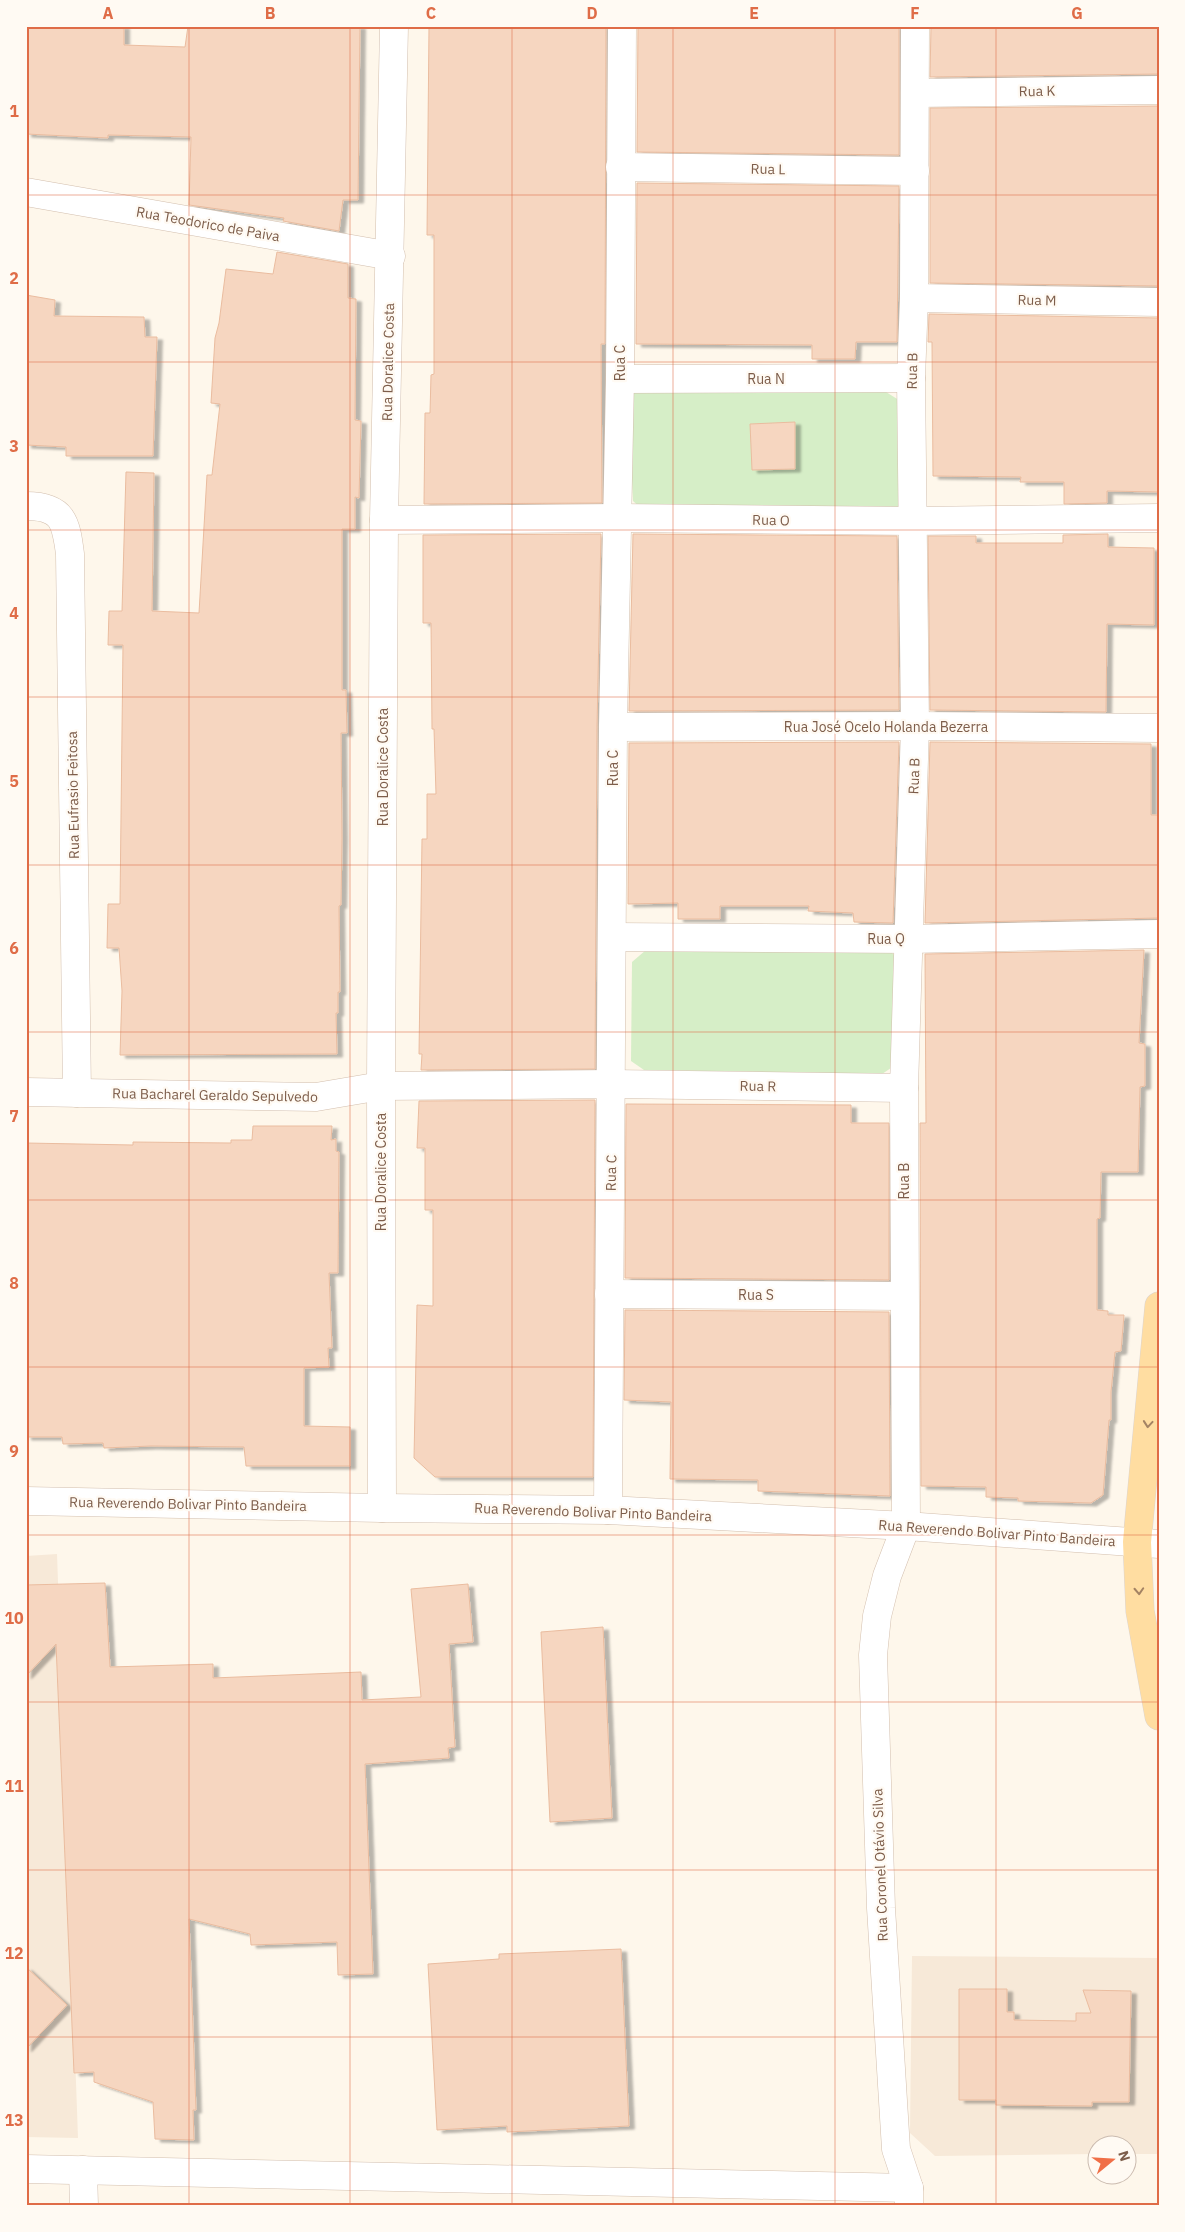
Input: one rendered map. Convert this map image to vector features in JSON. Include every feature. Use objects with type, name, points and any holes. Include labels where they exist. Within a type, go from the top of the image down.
[{"type":"main road","points":[[1159,1306],[1148,1543],[1140,1611],[1159,1716]]},
{"type":"street","name":"Rua Doralice Costa","points":[[382,1508],[381,1086],[384,520],[391,256],[394,26]]},
{"type":"street","name":"Rua C","points":[[608,1510],[613,727],[620,379],[622,26]]},
{"type":"street","name":"Rua B","points":[[906,1526],[904,1088],[916,726],[912,522],[915,26]]},
{"type":"street","name":"Rua K","points":[[915,93],[1159,90]]},
{"type":"street","name":"Rua L","points":[[620,167],[915,171]]},
{"type":"street","name":"Rua Teodorico de Paiva","points":[[26,192],[391,256]]},
{"type":"street","name":"Rua M","points":[[914,298],[1159,302]]},
{"type":"street","name":"Rua N","points":[[620,379],[912,378]]},
{"type":"street","name":"Rua Eufrasio Feitosa","points":[[36,506],[59,515],[67,530],[70,554],[77,1093]]},
{"type":"street","name":"Rua O","points":[[384,520],[618,518],[912,522],[1159,518]]},
{"type":"street","name":"Rua José Ocelo Holanda Bezerra","points":[[613,727],[916,726],[1159,728]]},
{"type":"street","name":"Rua Q","points":[[613,937],[910,939],[1159,934]]},
{"type":"street","name":"Rua Bacharel Geraldo Sepulvedo","points":[[26,1092],[316,1098],[381,1086],[612,1084]]},
{"type":"street","name":"Rua R","points":[[612,1084],[904,1088]]},
{"type":"street","name":"Rua S","points":[[609,1294],[904,1296]]},
{"type":"street","name":"Rua Reverendo Bolivar Pinto Bandeira","points":[[26,1501],[608,1510],[906,1526],[1148,1543]]},
{"type":"street","name":"Rua Coronel Otávio Silva","points":[[906,1526],[887,1576],[877,1616],[873,1655],[880,1908],[896,2150],[909,2197]]},
{"type":"street","points":[[26,2170],[82,2170],[909,2197]]},
{"type":"street","points":[[82,2170],[84,2206]]},
{"type":"shaded area","points":[[57,1554],[78,2138],[26,2137],[26,1556]]},
{"type":"shaded area","points":[[912,1956],[1159,1958],[1159,2154],[1138,2154],[1138,2134],[1088,2134],[1088,2154],[935,2156],[910,2133]]},
{"type":"green space","points":[[637,385],[886,392],[902,402],[906,503],[898,508],[642,509],[633,501],[628,394]]},
{"type":"green space","points":[[886,948],[897,957],[894,1066],[882,1074],[644,1070],[631,1061],[632,962],[646,950]]},
{"type":"building","points":[[26,26],[124,26],[124,45],[185,47],[188,26],[360,26],[358,200],[343,200],[339,231],[283,221],[284,218],[189,205],[191,137],[108,135],[108,138],[26,134]]},
{"type":"building","points":[[429,26],[606,26],[605,344],[601,344],[602,503],[424,504],[425,413],[430,413],[431,375],[434,374],[434,235],[427,235]]},
{"type":"building","points":[[638,26],[899,26],[899,155],[637,152]]},
{"type":"building","points":[[931,26],[1159,26],[1159,74],[930,77]]},
{"type":"building","points":[[1159,106],[1159,286],[930,283],[930,108]]},
{"type":"building","points":[[637,183],[899,186],[897,342],[856,342],[855,359],[812,359],[812,345],[636,344]]},
{"type":"building","points":[[277,252],[348,264],[348,298],[356,299],[355,420],[361,421],[359,498],[355,497],[355,529],[342,529],[342,690],[346,690],[347,733],[341,733],[342,838],[341,905],[339,906],[340,992],[338,992],[338,1013],[336,1013],[337,1054],[120,1055],[122,991],[119,948],[107,948],[108,904],[120,904],[123,645],[108,645],[109,611],[122,611],[126,472],[154,473],[152,611],[199,613],[207,475],[212,475],[220,404],[211,403],[215,338],[219,323],[226,269],[273,274]]},
{"type":"building","points":[[26,295],[55,300],[54,316],[144,317],[145,337],[157,337],[153,456],[66,456],[66,447],[26,445]]},
{"type":"building","points":[[929,314],[1159,318],[1159,492],[1107,491],[1107,503],[1064,504],[1064,482],[1020,482],[1021,477],[933,476],[932,342],[928,342]]},
{"type":"building","points":[[795,422],[795,469],[752,470],[750,424]]},
{"type":"building","points":[[601,534],[597,727],[595,1069],[421,1070],[422,1054],[419,1054],[422,839],[427,839],[427,794],[436,794],[434,729],[432,729],[431,623],[423,623],[423,535]]},
{"type":"building","points":[[633,534],[897,536],[899,710],[629,711]]},
{"type":"building","points":[[1108,534],[1108,547],[1154,548],[1154,625],[1107,624],[1106,712],[930,710],[928,536],[976,536],[976,543],[1063,543],[1063,535]]},
{"type":"building","points":[[899,742],[893,923],[854,922],[853,913],[808,911],[809,906],[720,906],[720,919],[678,919],[678,903],[628,904],[629,743]]},
{"type":"building","points":[[930,742],[1151,744],[1151,815],[1159,815],[1159,918],[925,923]]},
{"type":"building","points":[[1144,950],[1139,1043],[1145,1044],[1145,1086],[1140,1087],[1138,1172],[1101,1172],[1100,1218],[1097,1219],[1097,1310],[1108,1311],[1108,1315],[1124,1315],[1121,1351],[1115,1352],[1111,1392],[1111,1420],[1109,1420],[1103,1495],[1091,1503],[1018,1501],[1018,1498],[986,1497],[986,1487],[921,1486],[920,1123],[926,1123],[925,954]]},
{"type":"building","points":[[595,1100],[593,1477],[435,1477],[414,1458],[417,1305],[433,1306],[433,1210],[425,1210],[425,1148],[417,1148],[419,1101]]},
{"type":"building","points":[[626,1104],[851,1105],[851,1123],[889,1123],[889,1280],[625,1278]]},
{"type":"building","points":[[253,1126],[332,1126],[331,1140],[336,1139],[336,1151],[339,1152],[338,1273],[329,1273],[332,1348],[328,1348],[329,1367],[304,1368],[304,1426],[350,1427],[350,1466],[246,1466],[244,1447],[151,1446],[104,1448],[103,1443],[63,1444],[62,1437],[26,1437],[26,1143],[133,1145],[133,1142],[231,1143],[231,1140],[252,1140]]},
{"type":"building","points":[[625,1310],[889,1312],[890,1496],[758,1491],[758,1480],[670,1479],[671,1402],[624,1400]]},
{"type":"building","points":[[105,1583],[110,1667],[213,1664],[213,1678],[361,1672],[362,1700],[421,1697],[411,1589],[468,1584],[473,1642],[449,1644],[455,1747],[448,1748],[449,1758],[365,1764],[373,1974],[338,1975],[337,1942],[251,1945],[250,1934],[189,1919],[196,2110],[193,2110],[194,2140],[155,2139],[153,2102],[94,2082],[94,2072],[74,2073],[56,1644],[26,1676],[26,1585]]},
{"type":"building","points":[[603,1627],[612,1818],[550,1822],[541,1632]]},
{"type":"building","points":[[621,1949],[629,2126],[507,2132],[507,2126],[437,2130],[428,1964],[499,1959],[499,1954]]},
{"type":"building","points":[[26,1967],[67,2005],[26,2049]]},
{"type":"building","points":[[959,1989],[1007,1989],[1007,2012],[1014,2012],[1014,2020],[1076,2021],[1076,2013],[1091,2013],[1083,1990],[1131,1991],[1129,2102],[1092,2102],[1092,2106],[996,2105],[996,2100],[959,2100]]}]
